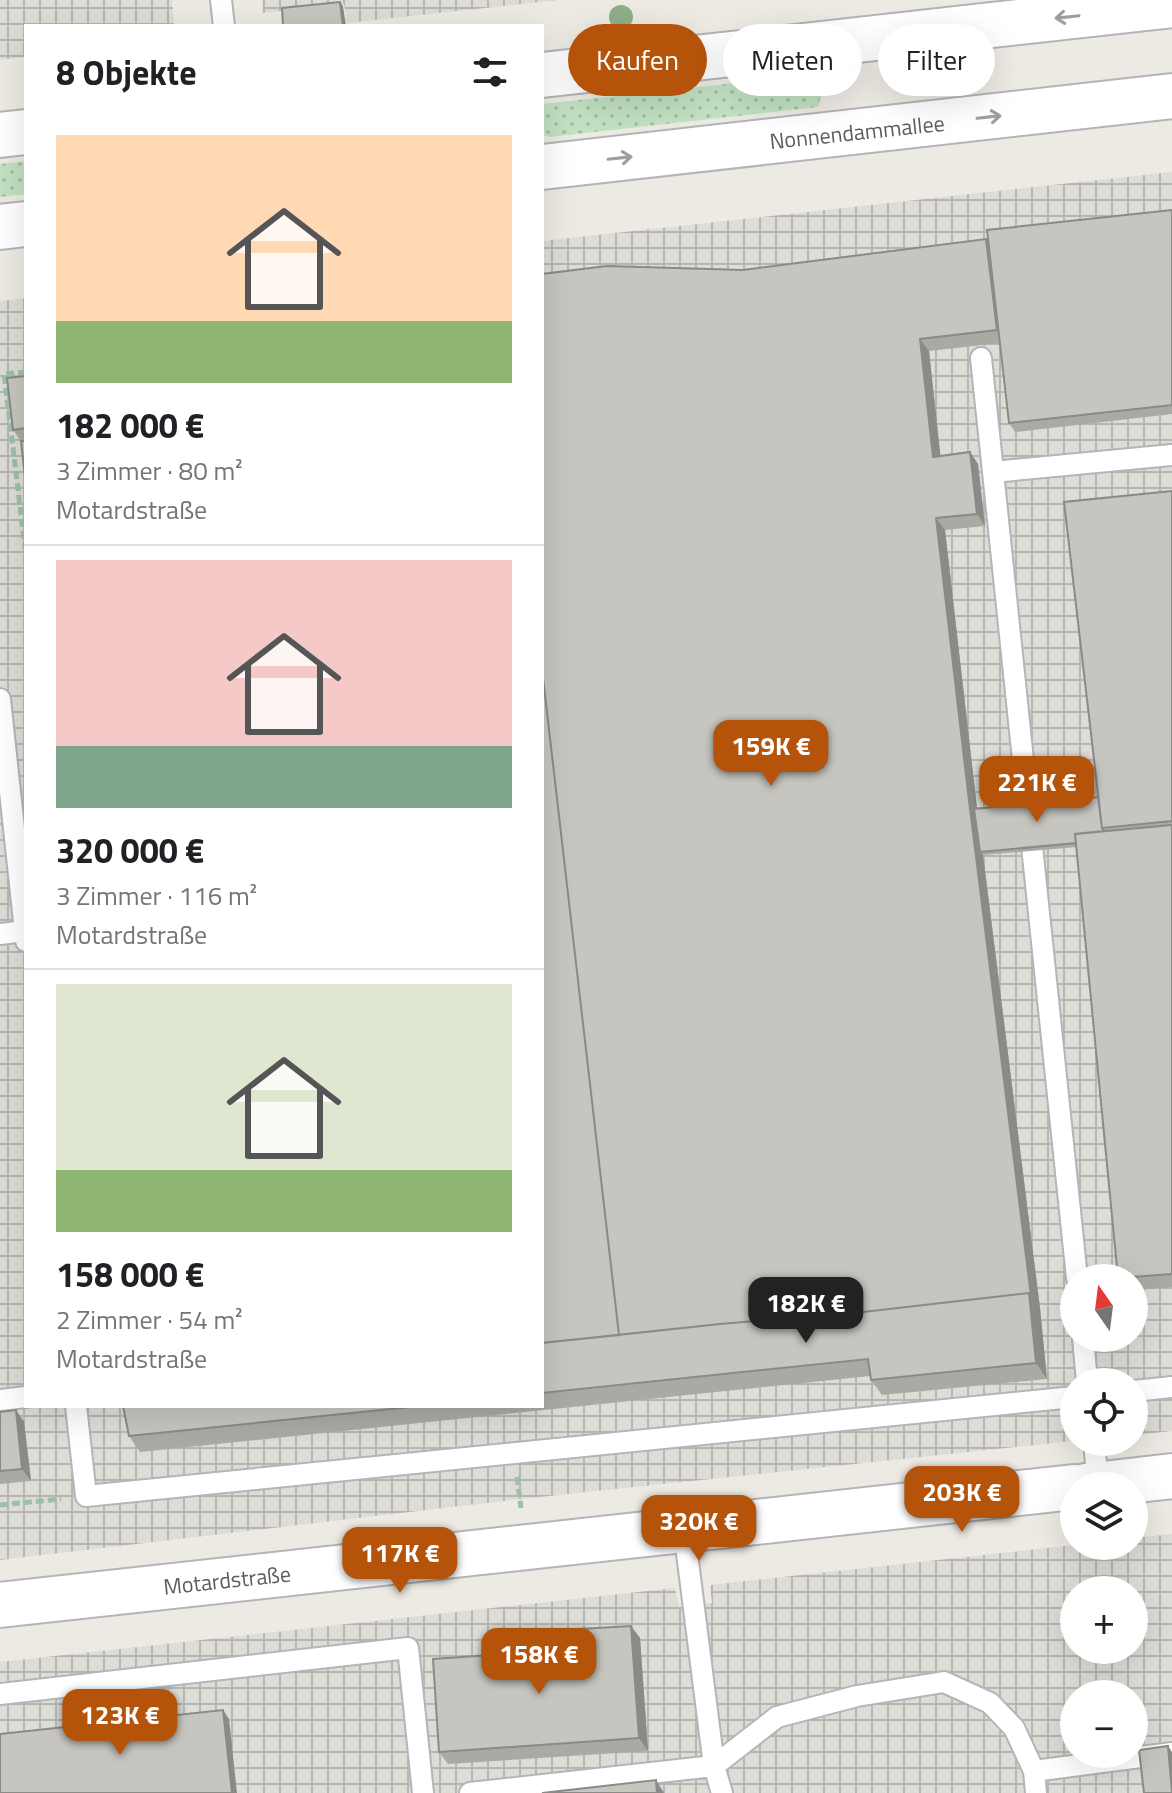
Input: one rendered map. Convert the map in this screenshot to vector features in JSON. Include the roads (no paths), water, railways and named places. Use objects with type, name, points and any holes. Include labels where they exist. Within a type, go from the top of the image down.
[{"type":"main road","points":[[544,75],[1172,5]]},
{"type":"main road","name":"Nonnendammallee","points":[[544,167],[1172,96]]},
{"type":"main road","points":[[0,135],[24,132]]},
{"type":"main road","points":[[0,227],[24,224]]},
{"type":"main road","name":"Motardstraße","points":[[1148,1479],[1172,1476]]},
{"type":"main road","name":"Motardstraße","points":[[0,1605],[1060,1489]]},
{"type":"lane","points":[[221,0],[224,24]]},
{"type":"lane","points":[[981,358],[1076,1264]]},
{"type":"lane","points":[[993,472],[1172,455]]},
{"type":"lane","points":[[0,699],[24,922]]},
{"type":"lane","points":[[0,934],[24,931]]},
{"type":"lane","points":[[1148,1390],[1172,1387]]},
{"type":"lane","points":[[0,1400],[24,1397]]},
{"type":"lane","points":[[76,1408],[86,1496],[1060,1398]]},
{"type":"lane","points":[[684,1530],[714,1766],[722,1793]]},
{"type":"lane","points":[[0,1694],[408,1648],[423,1793]]},
{"type":"lane","points":[[470,1793],[714,1766],[777,1717],[857,1696],[944,1682],[990,1703],[1014,1728],[1034,1771],[1036,1793]]},
{"type":"lane","points":[[1034,1771],[1172,1753]]}]
